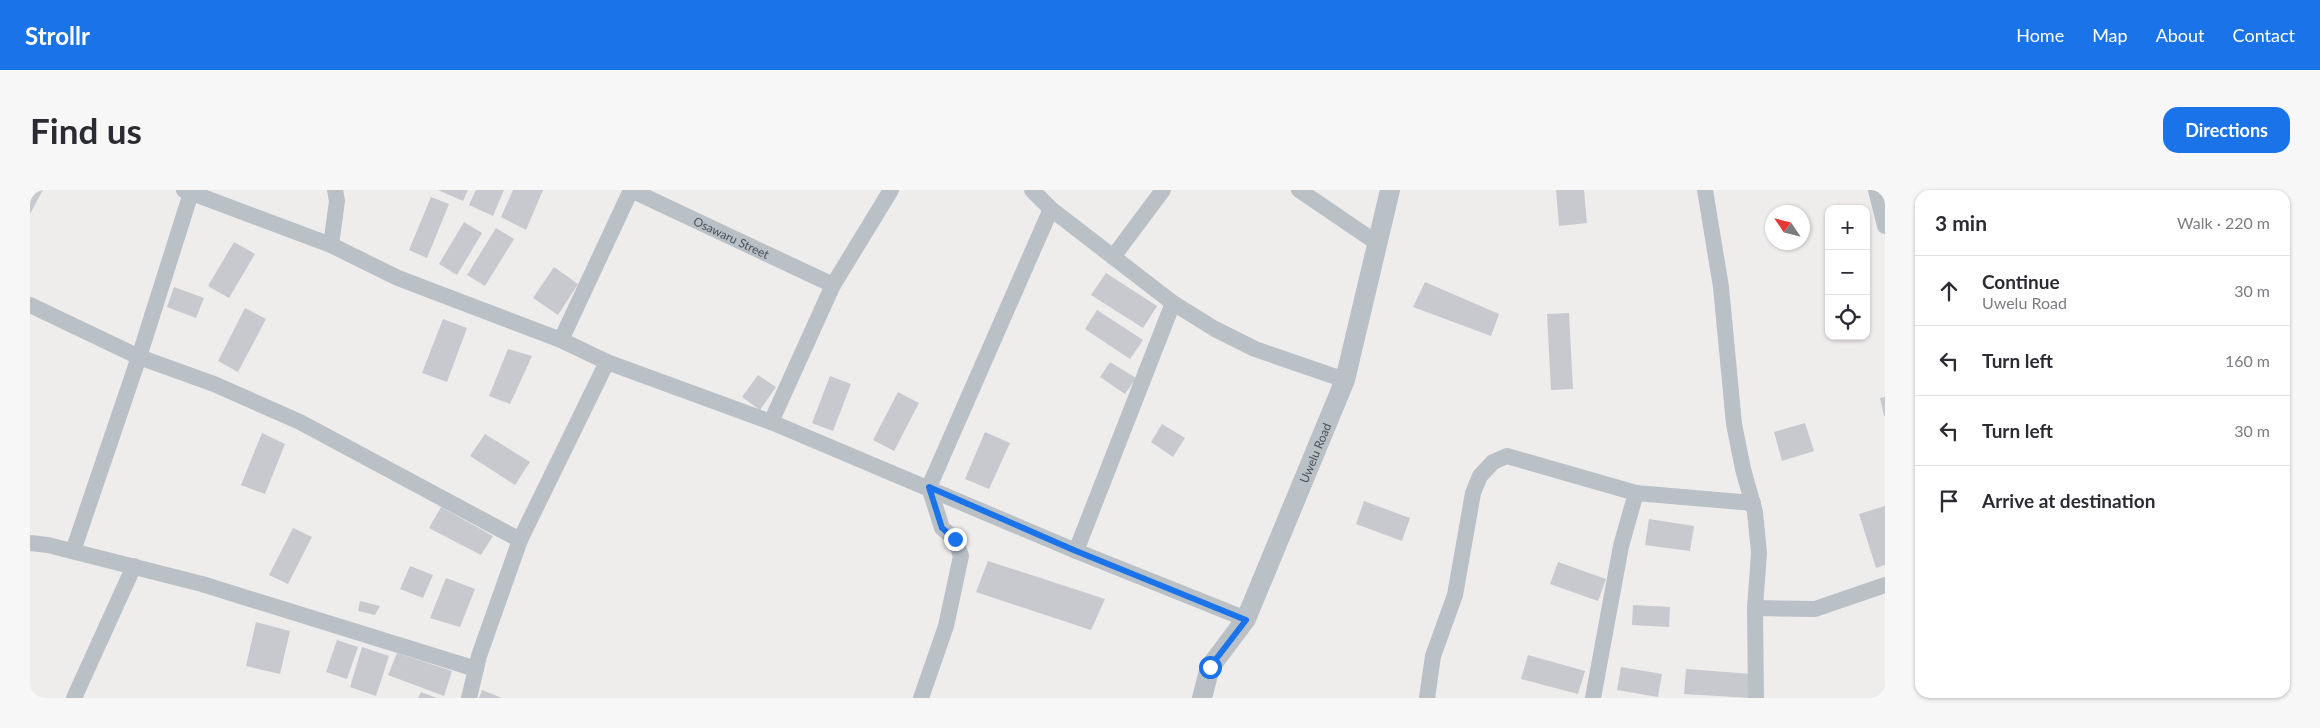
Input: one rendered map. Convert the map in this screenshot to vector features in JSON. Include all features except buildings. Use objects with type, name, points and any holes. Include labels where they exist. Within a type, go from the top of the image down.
[{"type":"street","points":[[331,245],[337,201],[335,190]]},
{"type":"street","points":[[561,340],[631,190]]},
{"type":"street","name":"Osawaru Street","points":[[631,190],[833,285]]},
{"type":"street","points":[[771,422],[833,285],[891,190]]},
{"type":"street","points":[[1032,190],[1051,209],[1173,303],[1215,329],[1255,350],[1345,380]]},
{"type":"street","points":[[1113,257],[1163,190]]},
{"type":"street","points":[[1300,190],[1377,243]]},
{"type":"street","name":"Uwelu Road","points":[[1202,698],[1210,667],[1246,620],[1345,380],[1390,190]]},
{"type":"street","points":[[1706,190],[1722,287],[1734,424],[1753,503],[1759,553],[1755,608],[1756,698]]},
{"type":"street","points":[[1876,190],[1885,226]]},
{"type":"street","points":[[73,551],[139,357],[188,191],[331,245],[398,278],[561,340],[607,362],[771,422],[929,487],[1076,551],[1246,620]]},
{"type":"street","points":[[921,698],[946,626],[961,556],[955,539],[942,528],[929,487],[1051,209]]},
{"type":"street","points":[[1076,551],[1173,303]]},
{"type":"street","points":[[30,305],[139,357],[214,384],[300,422],[520,540]]},
{"type":"street","points":[[469,698],[476,669],[520,540],[607,362]]},
{"type":"street","points":[[1427,698],[1433,656],[1455,595],[1473,493],[1480,476],[1493,462],[1507,456],[1636,492],[1753,503]]},
{"type":"street","points":[[1593,698],[1620,546],[1636,492]]},
{"type":"street","points":[[30,543],[48,545],[202,584],[476,669]]},
{"type":"street","points":[[74,698],[134,566]]},
{"type":"street","points":[[1755,608],[1815,609],[1885,584]]},
{"type":"route","points":[[955,539],[942,528],[929,487],[1076,551],[1246,620],[1210,667]]}]
